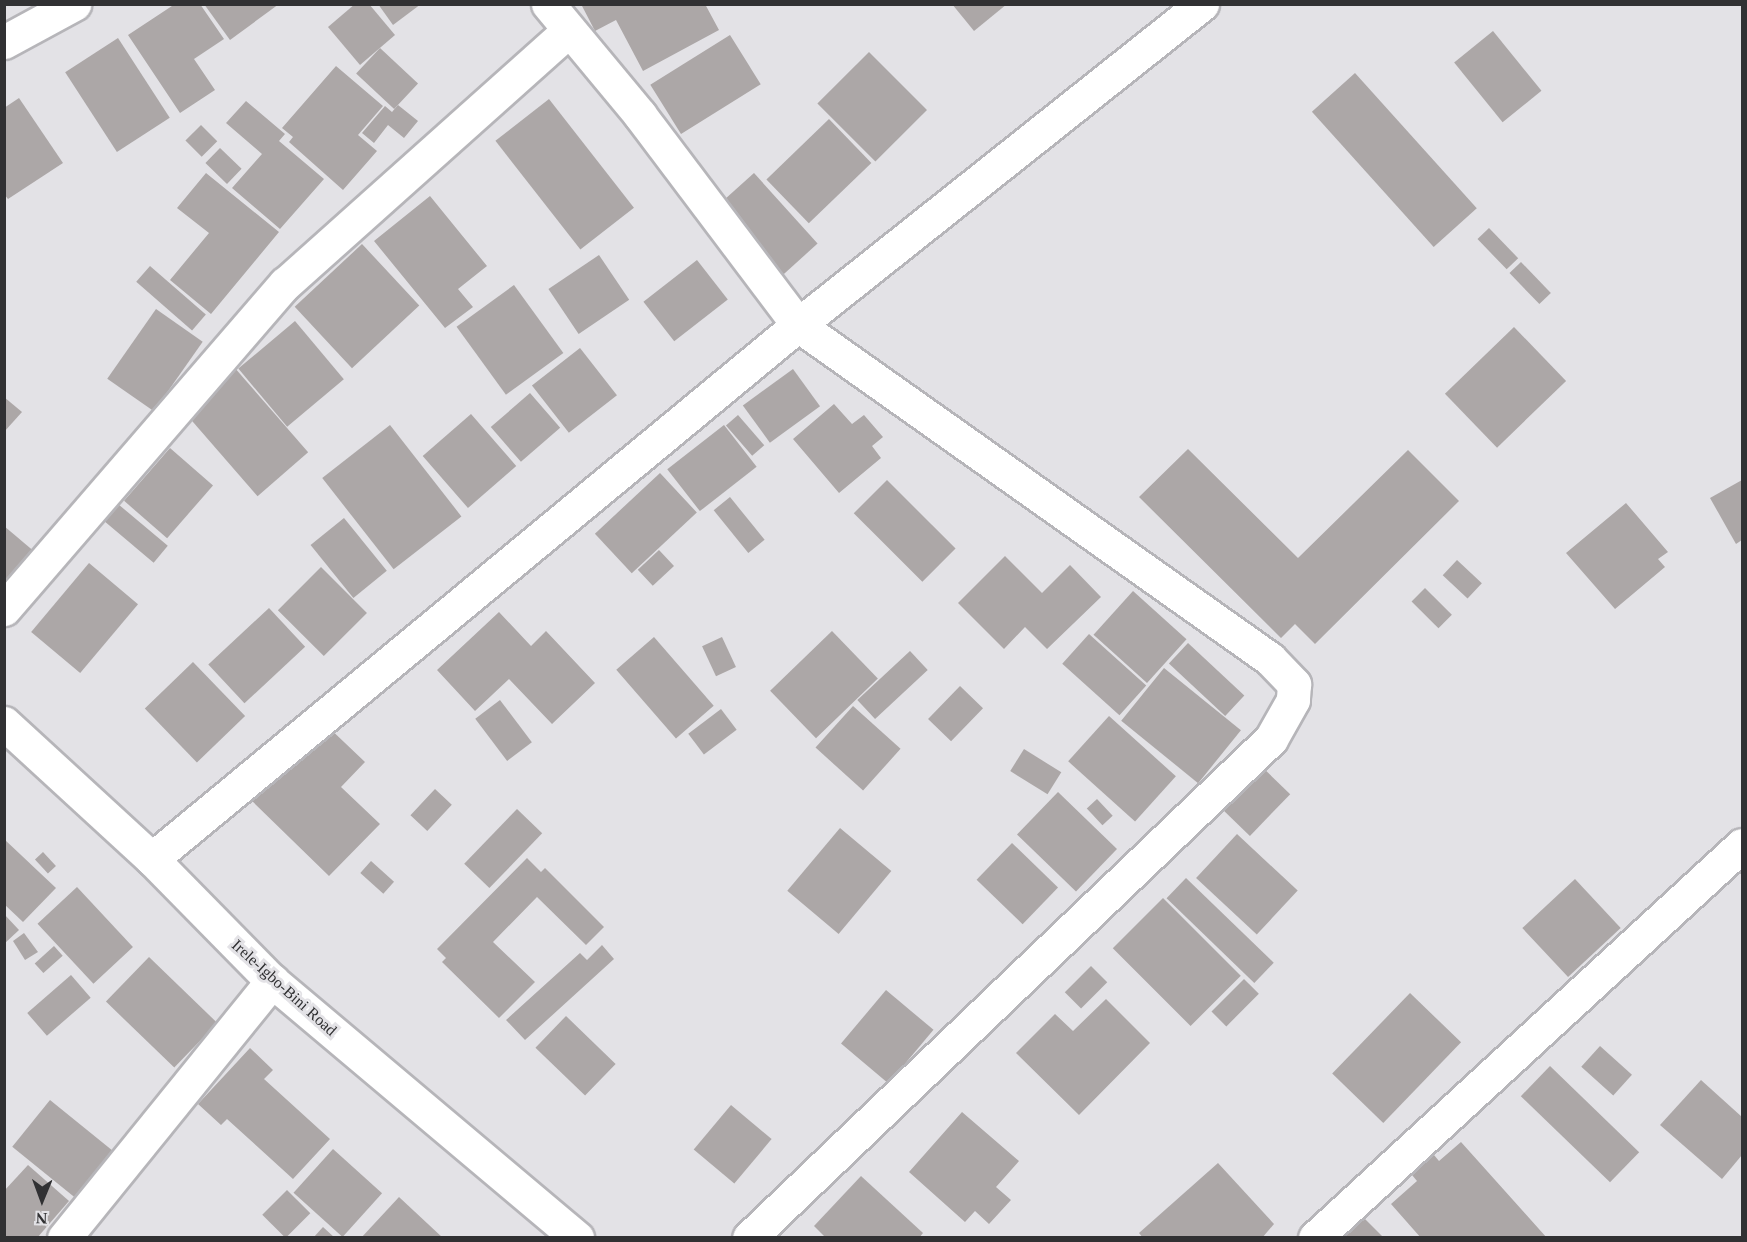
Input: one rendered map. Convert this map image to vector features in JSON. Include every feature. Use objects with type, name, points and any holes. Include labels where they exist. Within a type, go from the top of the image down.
[{"type":"street","points":[[4,42],[74,4]]},
{"type":"street","points":[[549,4],[568,31],[640,115],[798,325],[1270,659],[1294,684],[1293,700],[1271,739],[749,1238]]},
{"type":"street","points":[[152,859],[798,325],[1202,4]]},
{"type":"street","points":[[4,609],[285,284],[568,31]]},
{"type":"street","name":"Irele-Igbo-Bini Road","points":[[4,723],[152,859],[272,981],[577,1238]]},
{"type":"street","points":[[1315,1238],[1743,845]]},
{"type":"street","points":[[64,1238],[272,981]]},
{"type":"building","points":[[175,4],[200,4],[224,39],[194,59],[215,90],[180,113],[128,35]]},
{"type":"building","points":[[204,4],[279,4],[230,40]]},
{"type":"building","points":[[355,4],[369,4],[395,35],[360,65],[328,27]]},
{"type":"building","points":[[378,4],[421,4],[393,25]]},
{"type":"building","points":[[581,4],[705,4],[719,30],[643,71],[616,20],[595,31]]},
{"type":"building","points":[[952,4],[1007,4],[974,31]]},
{"type":"building","points":[[1493,31],[1541,91],[1503,122],[1454,62]]},
{"type":"building","points":[[730,35],[761,84],[681,134],[650,85]]},
{"type":"building","points":[[118,38],[170,118],[117,152],[65,72]]},
{"type":"building","points":[[380,48],[418,83],[394,109],[356,74]]},
{"type":"building","points":[[869,52],[927,110],[875,162],[817,104]]},
{"type":"building","points":[[336,66],[383,106],[358,135],[377,151],[343,190],[289,142],[293,137],[282,128]]},
{"type":"building","points":[[1355,73],[1477,208],[1434,247],[1312,112]]},
{"type":"building","points":[[19,98],[63,163],[8,199],[4,194],[4,108]]},
{"type":"building","points":[[549,99],[634,208],[580,250],[495,141]]},
{"type":"building","points":[[246,101],[285,134],[279,141],[324,179],[280,229],[232,188],[262,154],[226,123]]},
{"type":"building","points":[[398,105],[418,121],[404,138],[388,125],[374,143],[362,133],[385,106],[392,112]]},
{"type":"building","points":[[829,119],[871,163],[809,223],[766,179]]},
{"type":"building","points":[[201,125],[217,141],[202,157],[185,141]]},
{"type":"building","points":[[220,148],[242,169],[227,184],[205,163]]},
{"type":"building","points":[[206,173],[279,232],[211,314],[170,280],[209,233],[177,208]]},
{"type":"building","points":[[754,173],[818,244],[779,278],[715,208]]},
{"type":"building","points":[[430,196],[487,266],[458,289],[473,307],[445,328],[374,241]]},
{"type":"building","points":[[1489,228],[1518,258],[1507,269],[1477,239]]},
{"type":"building","points":[[362,244],[419,305],[352,368],[295,307]]},
{"type":"building","points":[[599,255],[629,300],[579,334],[548,289]]},
{"type":"building","points":[[697,260],[728,299],[674,341],[643,302]]},
{"type":"building","points":[[1521,262],[1551,293],[1539,304],[1509,273]]},
{"type":"building","points":[[150,266],[206,315],[192,330],[136,282]]},
{"type":"building","points":[[514,285],[563,353],[506,395],[457,327]]},
{"type":"building","points":[[156,309],[203,342],[154,411],[107,379]]},
{"type":"building","points":[[295,321],[344,379],[287,427],[238,369]]},
{"type":"building","points":[[1514,327],[1566,381],[1497,448],[1445,394]]},
{"type":"building","points":[[580,348],[617,395],[569,433],[532,386]]},
{"type":"building","points":[[234,367],[308,452],[258,496],[183,411]]},
{"type":"building","points":[[793,369],[820,406],[770,443],[743,405]]},
{"type":"building","points":[[530,393],[560,428],[521,462],[491,427]]},
{"type":"building","points":[[4,397],[22,412],[4,432]]},
{"type":"building","points":[[834,404],[852,424],[864,415],[883,437],[872,446],[881,458],[839,493],[793,439]]},
{"type":"building","points":[[471,414],[516,466],[468,508],[423,456]]},
{"type":"building","points":[[738,415],[764,445],[752,456],[726,425]]},
{"type":"building","points":[[390,425],[461,516],[394,569],[322,478]]},
{"type":"building","points":[[724,425],[757,467],[700,511],[667,469]]},
{"type":"building","points":[[170,448],[213,485],[167,538],[124,501]]},
{"type":"building","points":[[1188,449],[1298,558],[1408,450],[1459,501],[1315,644],[1295,624],[1281,638],[1139,497]]},
{"type":"building","points":[[660,473],[697,512],[632,573],[595,534]]},
{"type":"building","points":[[887,480],[956,549],[922,582],[854,513]]},
{"type":"building","points":[[1742,480],[1742,540],[1736,544],[1710,498]]},
{"type":"building","points":[[730,497],[765,540],[748,553],[714,510]]},
{"type":"building","points":[[1626,503],[1668,552],[1658,559],[1665,567],[1615,609],[1566,553]]},
{"type":"building","points":[[118,504],[168,546],[154,563],[104,521]]},
{"type":"building","points":[[344,518],[387,571],[353,598],[311,545]]},
{"type":"building","points":[[4,526],[36,553],[4,589]]},
{"type":"building","points":[[659,550],[674,566],[653,586],[638,570]]},
{"type":"building","points":[[1005,556],[1042,593],[1070,565],[1101,597],[1047,649],[1025,627],[1004,649],[958,603]]},
{"type":"building","points":[[1457,560],[1482,583],[1468,599],[1443,575]]},
{"type":"building","points":[[89,563],[138,604],[80,673],[31,632]]},
{"type":"building","points":[[321,567],[367,613],[324,656],[278,610]]},
{"type":"building","points":[[1425,588],[1452,615],[1438,628],[1412,601]]},
{"type":"building","points":[[1133,591],[1187,639],[1147,683],[1094,635]]},
{"type":"building","points":[[269,608],[305,647],[244,703],[208,665]]},
{"type":"building","points":[[499,612],[531,646],[546,631],[595,683],[552,724],[509,679],[475,711],[437,670]]},
{"type":"building","points":[[832,631],[878,678],[816,738],[770,691]]},
{"type":"building","points":[[1089,634],[1146,686],[1119,715],[1062,664]]},
{"type":"building","points":[[654,637],[714,706],[676,738],[616,670]]},
{"type":"building","points":[[722,637],[736,667],[716,676],[702,646]]},
{"type":"building","points":[[1188,643],[1244,696],[1225,716],[1169,663]]},
{"type":"building","points":[[910,651],[928,670],[875,719],[857,700]]},
{"type":"building","points":[[193,662],[245,716],[197,762],[145,709]]},
{"type":"building","points":[[1164,668],[1241,730],[1198,783],[1121,721]]},
{"type":"building","points":[[960,686],[983,708],[951,741],[928,719]]},
{"type":"building","points":[[500,700],[532,742],[507,761],[475,719]]},
{"type":"building","points":[[853,706],[901,749],[863,790],[816,748]]},
{"type":"building","points":[[721,709],[737,730],[704,754],[688,734]]},
{"type":"building","points":[[1109,716],[1176,776],[1135,822],[1068,761]]},
{"type":"building","points":[[324,723],[365,762],[341,787],[380,824],[329,876],[250,799]]},
{"type":"building","points":[[1024,749],[1061,772],[1048,794],[1010,771]]},
{"type":"building","points":[[1260,765],[1290,794],[1250,836],[1220,807]]},
{"type":"building","points":[[435,789],[452,805],[427,831],[410,815]]},
{"type":"building","points":[[1058,792],[1117,849],[1076,891],[1017,834]]},
{"type":"building","points":[[1097,799],[1113,816],[1102,825],[1087,809]]},
{"type":"building","points":[[517,809],[542,833],[489,888],[464,864]]},
{"type":"building","points":[[840,828],[891,871],[839,934],[787,891]]},
{"type":"building","points":[[1237,834],[1298,891],[1257,934],[1196,878]]},
{"type":"building","points":[[4,839],[56,888],[23,922],[4,904]]},
{"type":"building","points":[[1012,843],[1058,887],[1023,924],[977,880]]},
{"type":"building","points":[[43,852],[56,866],[48,873],[35,860]]},
{"type":"building","points":[[527,858],[541,872],[545,868],[604,927],[586,945],[537,897],[493,942],[535,982],[499,1018],[442,962],[446,958],[437,949]]},
{"type":"building","points":[[371,861],[394,882],[383,894],[360,873]]},
{"type":"building","points":[[1186,878],[1274,963],[1254,983],[1167,898]]},
{"type":"building","points":[[1575,879],[1621,928],[1568,977],[1522,928]]},
{"type":"building","points":[[77,887],[133,947],[93,984],[38,924]]},
{"type":"building","points":[[1163,898],[1241,976],[1191,1026],[1113,948]]},
{"type":"building","points":[[4,914],[19,930],[4,944]]},
{"type":"building","points":[[24,933],[38,952],[25,960],[13,941]]},
{"type":"building","points":[[602,945],[614,959],[525,1040],[506,1020],[580,953],[587,960]]},
{"type":"building","points":[[54,946],[63,956],[43,973],[35,963]]},
{"type":"building","points":[[149,957],[217,1023],[174,1068],[106,1002]]},
{"type":"building","points":[[1091,966],[1107,982],[1081,1008],[1065,992]]},
{"type":"building","points":[[71,975],[91,998],[47,1036],[27,1013]]},
{"type":"building","points":[[1244,979],[1259,994],[1226,1026],[1211,1012]]},
{"type":"building","points":[[886,990],[933,1030],[888,1083],[841,1044]]},
{"type":"building","points":[[1410,993],[1461,1042],[1383,1123],[1332,1074]]},
{"type":"building","points":[[1106,999],[1150,1043],[1079,1115],[1016,1053],[1055,1014],[1073,1031]]},
{"type":"building","points":[[566,1016],[616,1064],[585,1096],[535,1048]]},
{"type":"building","points":[[1600,1046],[1632,1075],[1613,1096],[1581,1067]]},
{"type":"building","points":[[250,1048],[273,1070],[264,1079],[330,1139],[293,1179],[227,1119],[221,1125],[198,1104]]},
{"type":"building","points":[[1550,1066],[1639,1152],[1610,1182],[1521,1096]]},
{"type":"building","points":[[1701,1080],[1742,1117],[1742,1155],[1722,1179],[1660,1125]]},
{"type":"building","points":[[50,1100],[118,1155],[80,1201],[12,1147]]},
{"type":"building","points":[[731,1105],[772,1139],[734,1183],[694,1149]]},
{"type":"building","points":[[962,1112],[1019,1161],[996,1187],[1011,1200],[989,1224],[975,1211],[965,1222],[909,1172]]},
{"type":"building","points":[[1461,1142],[1547,1238],[1421,1238],[1391,1204],[1417,1181],[1412,1175],[1434,1155],[1439,1161]]},
{"type":"building","points":[[333,1149],[382,1193],[343,1237],[294,1193]]},
{"type":"building","points":[[1218,1163],[1274,1224],[1262,1238],[1143,1238],[1139,1233]]},
{"type":"building","points":[[28,1165],[69,1201],[37,1238],[4,1238],[4,1191]]},
{"type":"building","points":[[861,1176],[923,1233],[919,1238],[826,1238],[814,1226]]},
{"type":"building","points":[[287,1190],[310,1213],[286,1238],[262,1215]]},
{"type":"building","points":[[399,1197],[443,1238],[361,1238]]},
{"type":"building","points":[[1359,1213],[1384,1238],[1335,1238]]},
{"type":"building","points":[[323,1227],[335,1238],[313,1238]]}]
